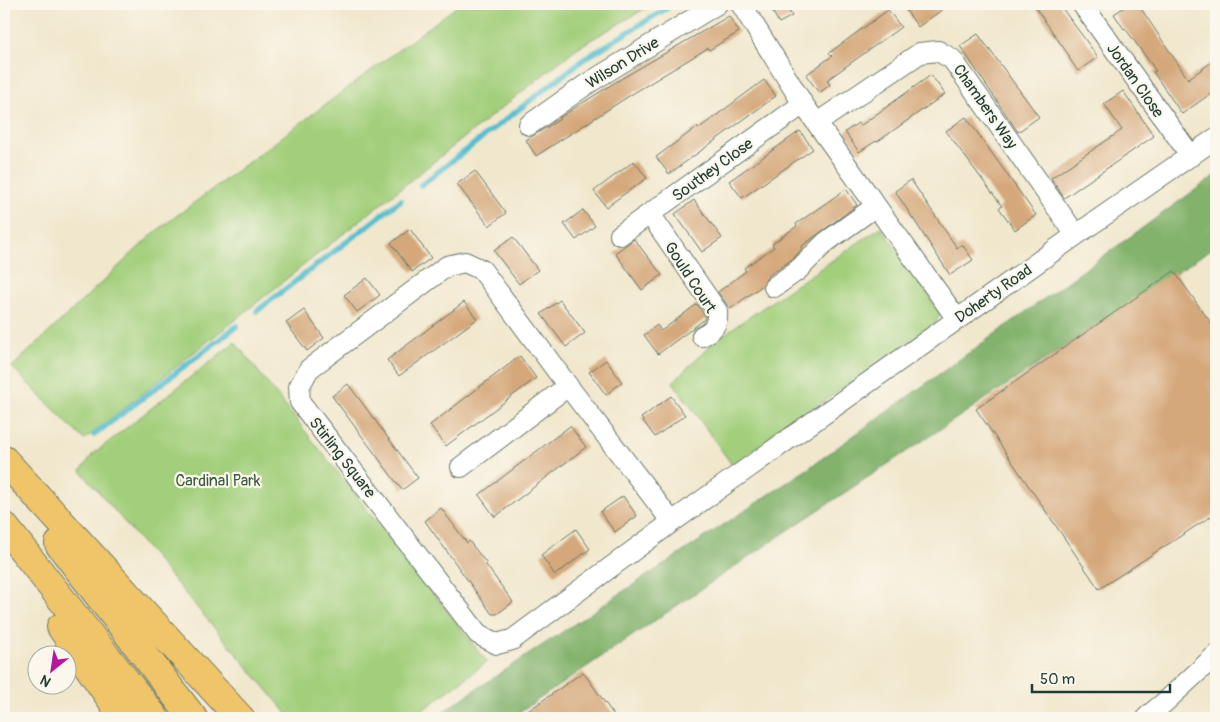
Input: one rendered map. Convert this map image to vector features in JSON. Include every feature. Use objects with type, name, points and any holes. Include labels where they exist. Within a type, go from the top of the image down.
[{"type":"main road","points":[[4,460],[240,718]]},
{"type":"main road","points":[[4,474],[194,718]]},
{"type":"main road","points":[[4,526],[154,718]]},
{"type":"main road","points":[[4,544],[124,718]]},
{"type":"street","name":"Wilson Drive","points":[[529,124],[587,84],[717,4]]},
{"type":"street","points":[[742,4],[804,104],[957,319]]},
{"type":"street","name":"Jordan Close","points":[[1090,7],[1191,156]]},
{"type":"street","name":"Chambers Way","points":[[817,123],[920,53],[938,51],[952,59],[1076,235]]},
{"type":"street","name":"Southey Close","points":[[620,235],[804,104]]},
{"type":"street","name":"Doherty Road","points":[[772,451],[1216,138]]},
{"type":"street","points":[[774,287],[798,270],[826,242],[876,206]]},
{"type":"street","name":"Gould Court","points":[[650,214],[717,311],[718,321],[712,331],[702,336]]},
{"type":"street","name":"Stirling Square","points":[[672,522],[482,270],[465,262],[447,266],[309,369],[299,387],[300,402],[478,634],[498,644],[512,640],[772,451]]},
{"type":"street","points":[[461,467],[568,386]]},
{"type":"street","points":[[1148,716],[1216,655]]},
{"type":"green space","points":[[460,4],[653,4],[577,48],[84,440],[12,367],[155,232]]},
{"type":"green space","points":[[1216,175],[1216,246],[796,525],[511,718],[433,718],[806,470]]},
{"type":"green space","points":[[881,227],[941,312],[935,324],[732,465],[673,382],[717,339]]},
{"type":"green space","name":"Cardinal Park","points":[[235,342],[487,662],[412,718],[291,718],[81,471],[92,455]]},
{"type":"building","points":[[768,4],[785,4],[792,16],[779,23]]},
{"type":"building","points":[[913,4],[950,4],[918,27],[905,9]]},
{"type":"building","points":[[1033,4],[1059,4],[1098,57],[1078,71]]},
{"type":"building","points":[[1129,4],[1138,4],[1188,79],[1216,59],[1216,90],[1182,114],[1153,72],[1156,71],[1114,14]]},
{"type":"building","points":[[888,10],[901,27],[827,80],[830,85],[819,93],[806,75],[832,56],[829,53]]},
{"type":"building","points":[[729,16],[739,32],[709,50],[708,48],[629,96],[536,156],[526,140],[614,83]]},
{"type":"building","points":[[978,34],[1039,117],[1018,132],[960,46]]},
{"type":"building","points":[[931,75],[945,94],[877,142],[859,152],[845,132],[858,123],[860,126]]},
{"type":"building","points":[[764,80],[776,96],[669,174],[656,157],[697,127],[698,129]]},
{"type":"building","points":[[1123,91],[1154,136],[1064,198],[1051,178],[1122,130],[1104,104]]},
{"type":"building","points":[[966,117],[1036,215],[1015,230],[999,208],[1002,206],[946,131]]},
{"type":"building","points":[[800,131],[813,149],[742,198],[729,181]]},
{"type":"building","points":[[634,161],[647,178],[606,207],[594,191]]},
{"type":"building","points":[[475,171],[506,213],[489,226],[457,184]]},
{"type":"building","points":[[911,180],[957,248],[962,244],[973,260],[950,275],[895,191]]},
{"type":"building","points":[[846,189],[857,205],[801,247],[802,249],[794,258],[768,276],[763,285],[730,309],[718,292],[746,271],[744,268],[774,247],[772,244],[797,226],[796,224]]},
{"type":"building","points":[[694,200],[722,238],[702,252],[675,214]]},
{"type":"building","points":[[583,210],[595,226],[576,240],[564,224]]},
{"type":"building","points":[[410,229],[431,258],[412,272],[391,243]]},
{"type":"building","points":[[513,237],[538,270],[519,284],[494,251]]},
{"type":"building","points":[[634,239],[662,275],[642,290],[615,253]]},
{"type":"building","points":[[1174,271],[1216,330],[1216,513],[1099,589],[976,409]]},
{"type":"building","points":[[367,278],[380,295],[357,312],[344,295]]},
{"type":"building","points":[[560,300],[585,333],[566,347],[541,314]]},
{"type":"building","points":[[464,302],[477,319],[399,376],[387,360]]},
{"type":"building","points":[[697,304],[705,319],[658,354],[644,335],[657,325],[661,331]]},
{"type":"building","points":[[304,310],[324,338],[307,351],[286,323]]},
{"type":"building","points":[[520,356],[536,378],[446,446],[430,425]]},
{"type":"building","points":[[606,360],[622,382],[606,395],[589,372]]},
{"type":"building","points":[[348,384],[418,478],[402,490],[332,396]]},
{"type":"building","points":[[671,396],[685,415],[655,437],[641,418]]},
{"type":"building","points":[[570,426],[586,447],[495,517],[479,495]]},
{"type":"building","points":[[623,496],[637,516],[615,532],[600,512]]},
{"type":"building","points":[[441,508],[467,543],[469,541],[487,564],[513,602],[497,614],[492,614],[425,521]]},
{"type":"building","points":[[576,529],[590,549],[555,575],[541,555]]},
{"type":"building","points":[[583,672],[616,718],[518,718]]},
{"type":"waterway","points":[[421,185],[584,59],[674,4]]},
{"type":"waterway","points":[[257,311],[401,200]]},
{"type":"waterway","points":[[94,435],[237,326]]}]
